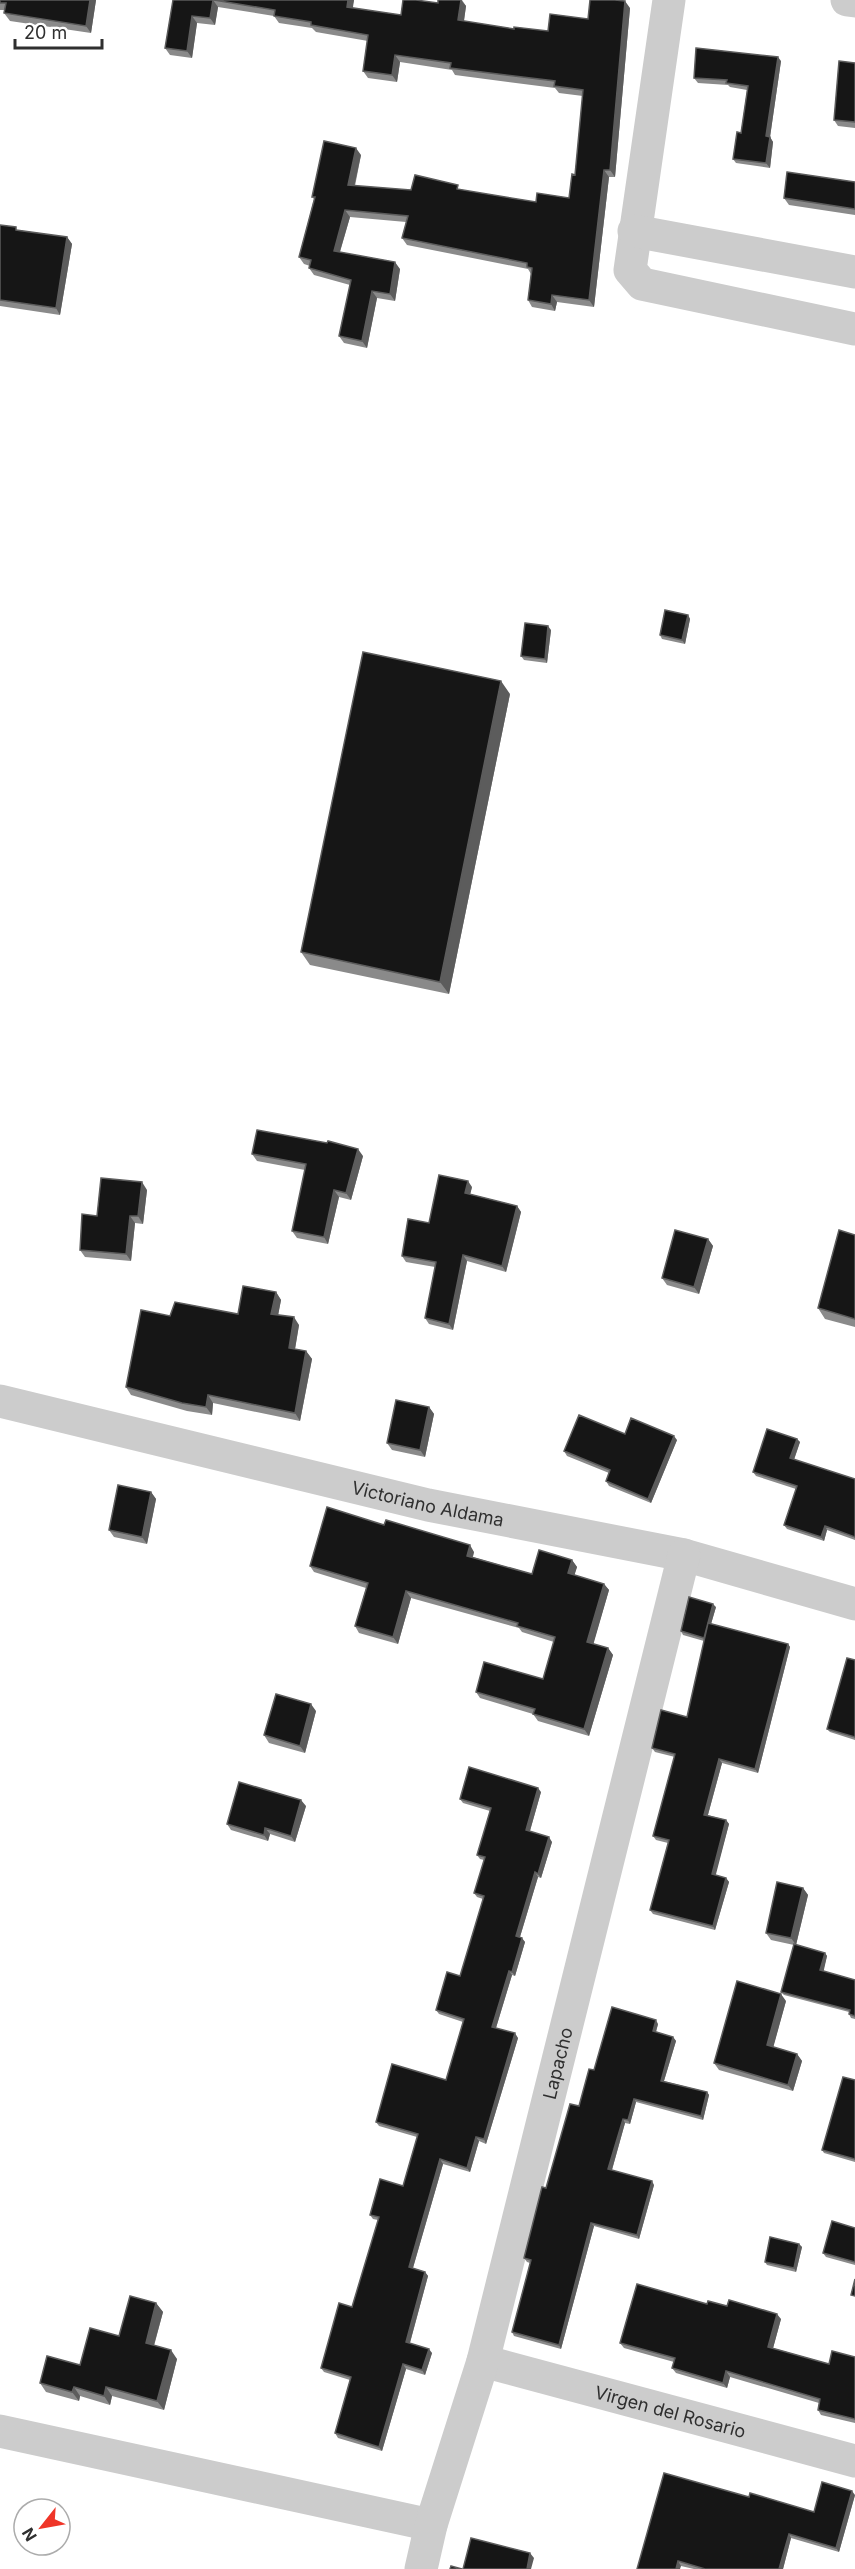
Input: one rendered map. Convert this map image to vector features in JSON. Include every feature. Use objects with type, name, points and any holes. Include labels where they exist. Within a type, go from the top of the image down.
[{"type":"street","points":[[669,0],[630,270],[642,284],[855,329]]},
{"type":"street","points":[[847,0],[855,1]]},
{"type":"street","points":[[634,231],[855,272]]},
{"type":"street","name":"Victoriano Aldama","points":[[0,1401],[428,1505],[684,1555],[855,1604]]},
{"type":"street","name":"Lapacho","points":[[421,2569],[431,2525],[483,2361],[684,1555]]},
{"type":"street","name":"Virgen del Rosario","points":[[483,2361],[855,2461]]},
{"type":"street","points":[[0,2431],[431,2525]]},
{"type":"building","points":[[0,0],[90,0],[86,26],[4,13],[6,3],[0,3]]},
{"type":"building","points":[[173,0],[213,0],[210,18],[192,16],[187,51],[165,48]]},
{"type":"building","points":[[214,0],[348,0],[347,7],[401,15],[403,0],[438,3],[438,0],[461,0],[458,20],[514,29],[514,27],[548,31],[550,14],[588,19],[590,0],[625,1],[610,170],[604,170],[589,300],[552,295],[551,304],[528,300],[532,268],[527,267],[527,263],[402,238],[408,216],[345,210],[334,251],[395,262],[390,294],[372,291],[362,341],[339,336],[351,280],[309,268],[311,260],[299,257],[315,197],[312,197],[324,141],[356,148],[348,185],[411,190],[415,175],[458,185],[457,189],[536,202],[537,193],[569,198],[572,174],[575,175],[583,90],[554,86],[555,81],[450,68],[451,63],[395,55],[392,75],[363,71],[368,35],[274,16],[275,10]]},
{"type":"building","points":[[696,48],[778,57],[766,136],[770,137],[766,163],[733,159],[737,132],[741,133],[748,86],[726,83],[727,80],[694,78]]},
{"type":"building","points":[[839,61],[855,63],[855,122],[834,120]]},
{"type":"building","points":[[787,172],[855,182],[855,209],[784,198]]},
{"type":"building","points":[[0,225],[16,227],[16,230],[67,237],[56,308],[0,300]]},
{"type":"building","points":[[665,610],[688,615],[682,640],[660,635]]},
{"type":"building","points":[[525,623],[548,626],[545,659],[521,656]]},
{"type":"building","points":[[363,652],[501,681],[440,982],[301,952]]},
{"type":"building","points":[[257,1130],[327,1143],[328,1141],[358,1149],[346,1193],[334,1190],[324,1237],[292,1231],[306,1164],[252,1154]]},
{"type":"building","points":[[439,1175],[468,1181],[465,1193],[517,1206],[502,1266],[463,1255],[449,1324],[425,1318],[436,1262],[402,1256],[408,1219],[429,1223]]},
{"type":"building","points":[[101,1178],[142,1182],[138,1216],[130,1216],[126,1254],[80,1250],[82,1214],[97,1216]]},
{"type":"building","points":[[675,1230],[708,1239],[694,1287],[662,1278]]},
{"type":"building","points":[[839,1230],[855,1235],[855,1319],[818,1308]]},
{"type":"building","points":[[243,1286],[276,1292],[271,1314],[294,1317],[289,1348],[306,1351],[295,1413],[208,1395],[206,1407],[182,1403],[126,1387],[141,1310],[170,1316],[175,1302],[238,1314]]},
{"type":"building","points":[[396,1400],[429,1407],[420,1450],[387,1443]]},
{"type":"building","points":[[579,1415],[625,1434],[631,1418],[674,1436],[648,1499],[606,1481],[610,1470],[564,1451]]},
{"type":"building","points":[[767,1429],[797,1439],[790,1458],[855,1479],[855,1537],[825,1526],[821,1537],[784,1525],[797,1486],[753,1472]]},
{"type":"building","points":[[118,1485],[151,1492],[142,1537],[109,1530]]},
{"type":"building","points":[[327,1507],[384,1525],[386,1520],[470,1545],[467,1556],[532,1574],[539,1550],[572,1560],[568,1573],[604,1584],[587,1642],[608,1648],[584,1729],[533,1714],[535,1709],[476,1692],[484,1662],[543,1679],[555,1637],[517,1626],[518,1623],[406,1591],[393,1637],[355,1626],[368,1583],[310,1566]]},
{"type":"building","points":[[689,1597],[713,1604],[704,1638],[681,1631]]},
{"type":"building","points":[[708,1623],[788,1644],[755,1769],[719,1759],[704,1815],[726,1820],[712,1874],[726,1878],[713,1926],[650,1910],[669,1840],[653,1836],[675,1754],[652,1748],[661,1710],[687,1717]]},
{"type":"building","points":[[847,1658],[855,1660],[855,1737],[827,1729]]},
{"type":"building","points":[[276,1694],[311,1704],[300,1746],[264,1735]]},
{"type":"building","points":[[469,1767],[538,1788],[526,1830],[549,1837],[538,1874],[535,1872],[516,1936],[522,1938],[512,1972],[509,1971],[492,2027],[515,2033],[484,2139],[476,2137],[467,2168],[440,2159],[409,2267],[425,2272],[406,2342],[429,2349],[422,2370],[403,2364],[379,2447],[335,2433],[351,2377],[321,2368],[339,2303],[352,2307],[379,2217],[370,2215],[380,2179],[403,2186],[418,2134],[376,2122],[392,2064],[446,2080],[464,2019],[436,2010],[447,1972],[460,1976],[484,1896],[474,1893],[485,1857],[477,1855],[491,1808],[460,1799]]},
{"type":"building","points":[[239,1782],[301,1800],[291,1836],[265,1828],[264,1835],[227,1824]]},
{"type":"building","points":[[777,1882],[803,1888],[791,1938],[766,1933]]},
{"type":"building","points":[[794,1944],[825,1953],[820,1970],[855,1980],[855,2016],[849,2014],[850,2010],[781,1992]]},
{"type":"building","points":[[737,1981],[781,1994],[767,2045],[797,2054],[788,2085],[714,2063]]},
{"type":"building","points":[[612,2007],[656,2020],[653,2031],[673,2037],[661,2081],[707,2092],[701,2116],[634,2099],[628,2120],[623,2119],[608,2169],[652,2181],[637,2235],[591,2223],[559,2345],[512,2332],[531,2260],[524,2258],[542,2187],[546,2188],[570,2104],[579,2106],[589,2069],[594,2070]]},
{"type":"building","points":[[843,2077],[855,2080],[855,2159],[822,2150]]},
{"type":"building","points":[[832,2221],[855,2228],[855,2262],[823,2253]]},
{"type":"building","points":[[770,2237],[799,2244],[794,2268],[765,2262]]},
{"type":"building","points":[[855,2279],[855,2296],[851,2295]]},
{"type":"building","points":[[637,2284],[707,2304],[708,2301],[727,2306],[729,2300],[777,2314],[768,2347],[829,2364],[832,2351],[855,2357],[855,2419],[818,2410],[820,2399],[726,2371],[723,2383],[672,2368],[675,2358],[620,2343]]},
{"type":"building","points":[[130,2296],[156,2303],[146,2343],[171,2350],[157,2401],[106,2387],[104,2396],[74,2387],[72,2392],[40,2383],[47,2356],[80,2365],[90,2328],[119,2336]]},
{"type":"building","points":[[664,2473],[749,2497],[750,2493],[814,2512],[822,2482],[852,2491],[836,2548],[789,2534],[779,2569],[705,2569],[678,2561],[676,2569],[637,2569]]},
{"type":"building","points":[[471,2538],[530,2553],[527,2569],[463,2569]]}]
